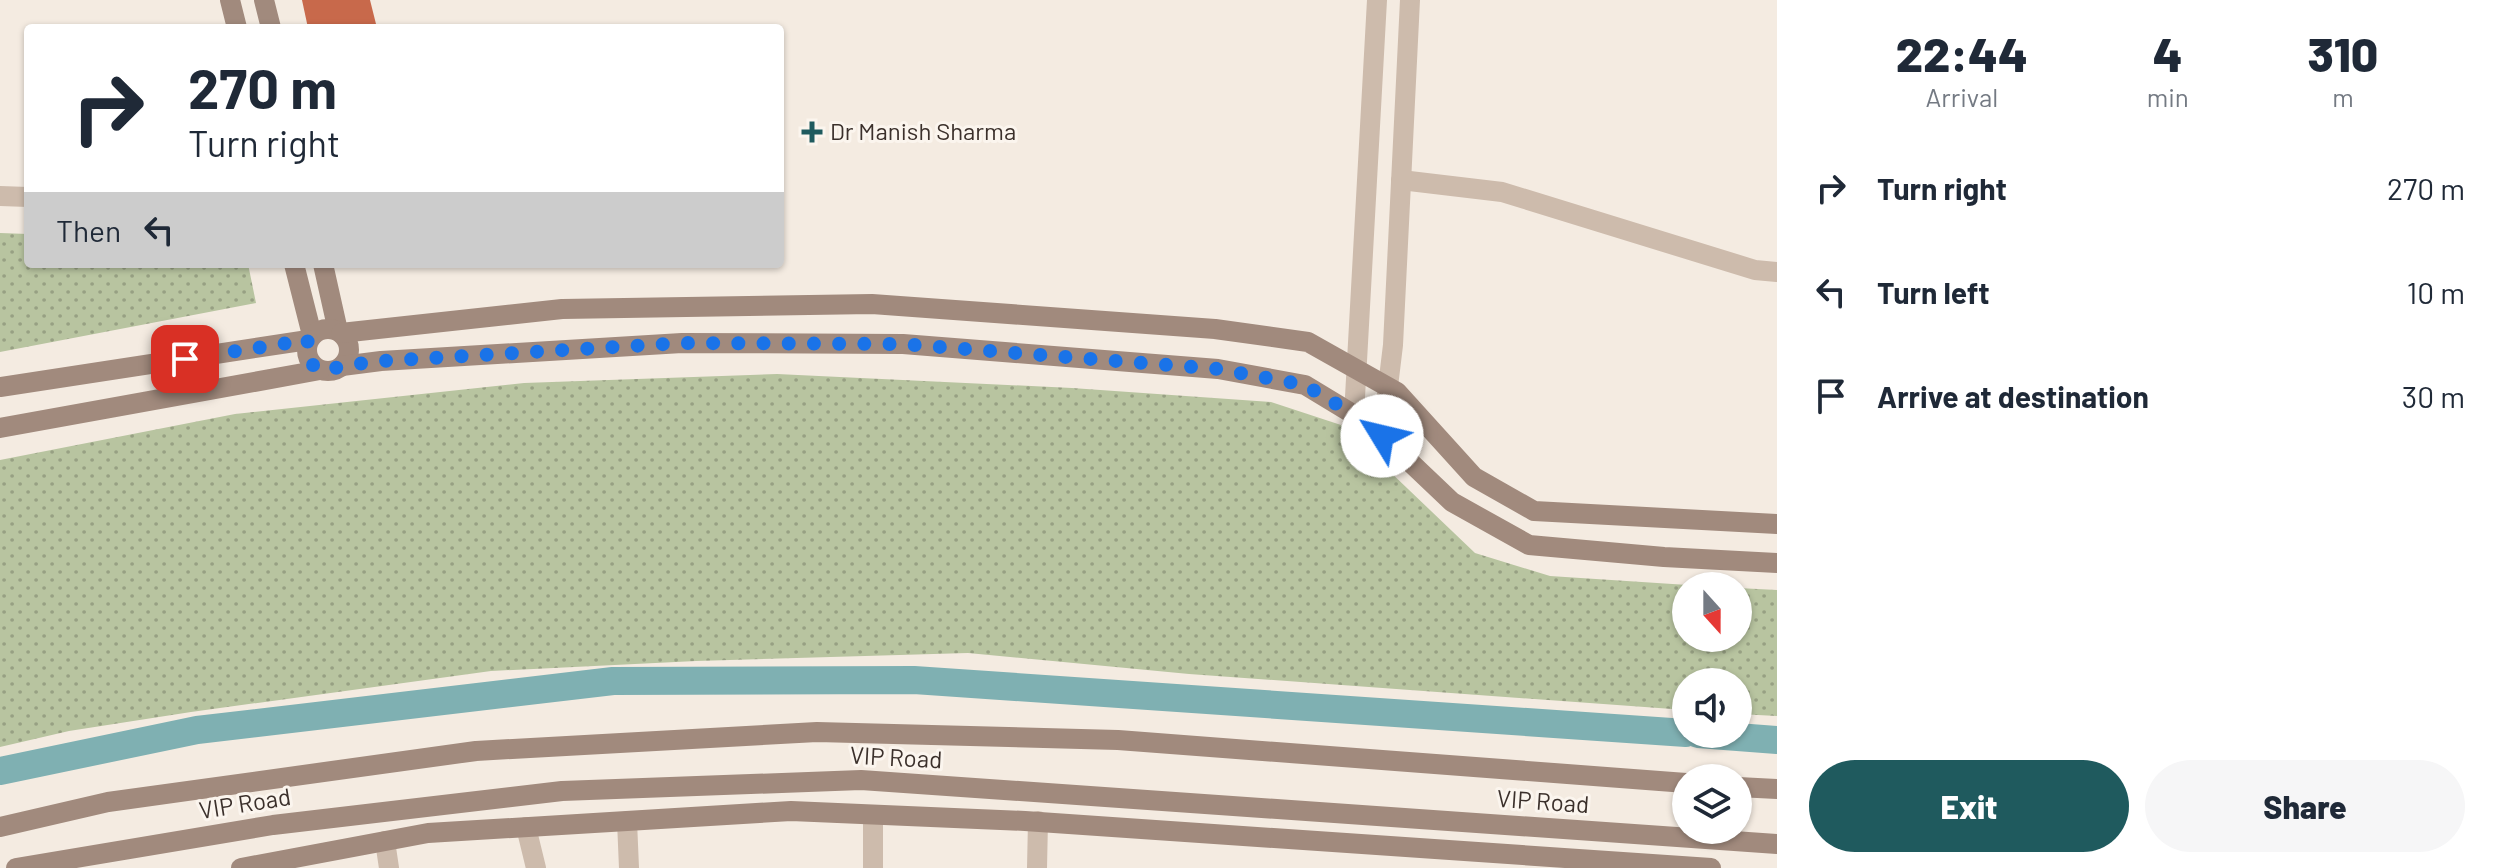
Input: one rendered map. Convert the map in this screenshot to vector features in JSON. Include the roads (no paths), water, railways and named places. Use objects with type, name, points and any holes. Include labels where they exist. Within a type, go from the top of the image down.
[{"type":"street","points":[[230,0],[236,24]]},
{"type":"street","points":[[264,0],[270,24]]},
{"type":"street","points":[[1354,415],[1377,0]]},
{"type":"street","points":[[1382,436],[1393,345],[1410,0]]},
{"type":"street","points":[[1375,50],[1407,52]]},
{"type":"street","points":[[1401,180],[1502,192],[1755,270],[1777,272]]},
{"type":"street","points":[[0,196],[24,197]]},
{"type":"street","points":[[295,268],[310,338],[306,354],[320,370]]},
{"type":"street","points":[[324,268],[340,332],[346,337],[349,349],[349,356],[342,366]]},
{"type":"street","points":[[0,387],[310,338],[322,329],[340,332],[562,309],[872,304],[1215,329],[1308,342],[1397,392],[1474,477],[1534,511],[1777,524]]},
{"type":"street","points":[[0,428],[381,361],[682,343],[903,344],[1218,369],[1305,385],[1371,425],[1452,502],[1529,545],[1777,563]]},
{"type":"street","name":"VIP Road","points":[[0,827],[108,802],[476,751],[817,732],[1118,740],[1672,782]]},
{"type":"street","name":"VIP Road","points":[[16,868],[273,825],[562,791],[861,780],[1777,844]]},
{"type":"street","points":[[1752,788],[1777,789]]},
{"type":"street","points":[[241,868],[265,866],[428,833],[791,811],[1038,821],[1711,868]]},
{"type":"street","points":[[873,815],[873,868]]},
{"type":"street","points":[[627,821],[629,868]]},
{"type":"street","points":[[1037,868],[1038,821]]},
{"type":"street","points":[[526,827],[536,868]]},
{"type":"street","points":[[385,841],[389,868]]},
{"type":"waterway","points":[[0,771],[197,730],[613,681],[914,680],[1672,732]]},
{"type":"waterway","points":[[1752,738],[1777,740]]},
{"type":"place","name":"Dr Manish Sharma","points":[[812,132]]}]
